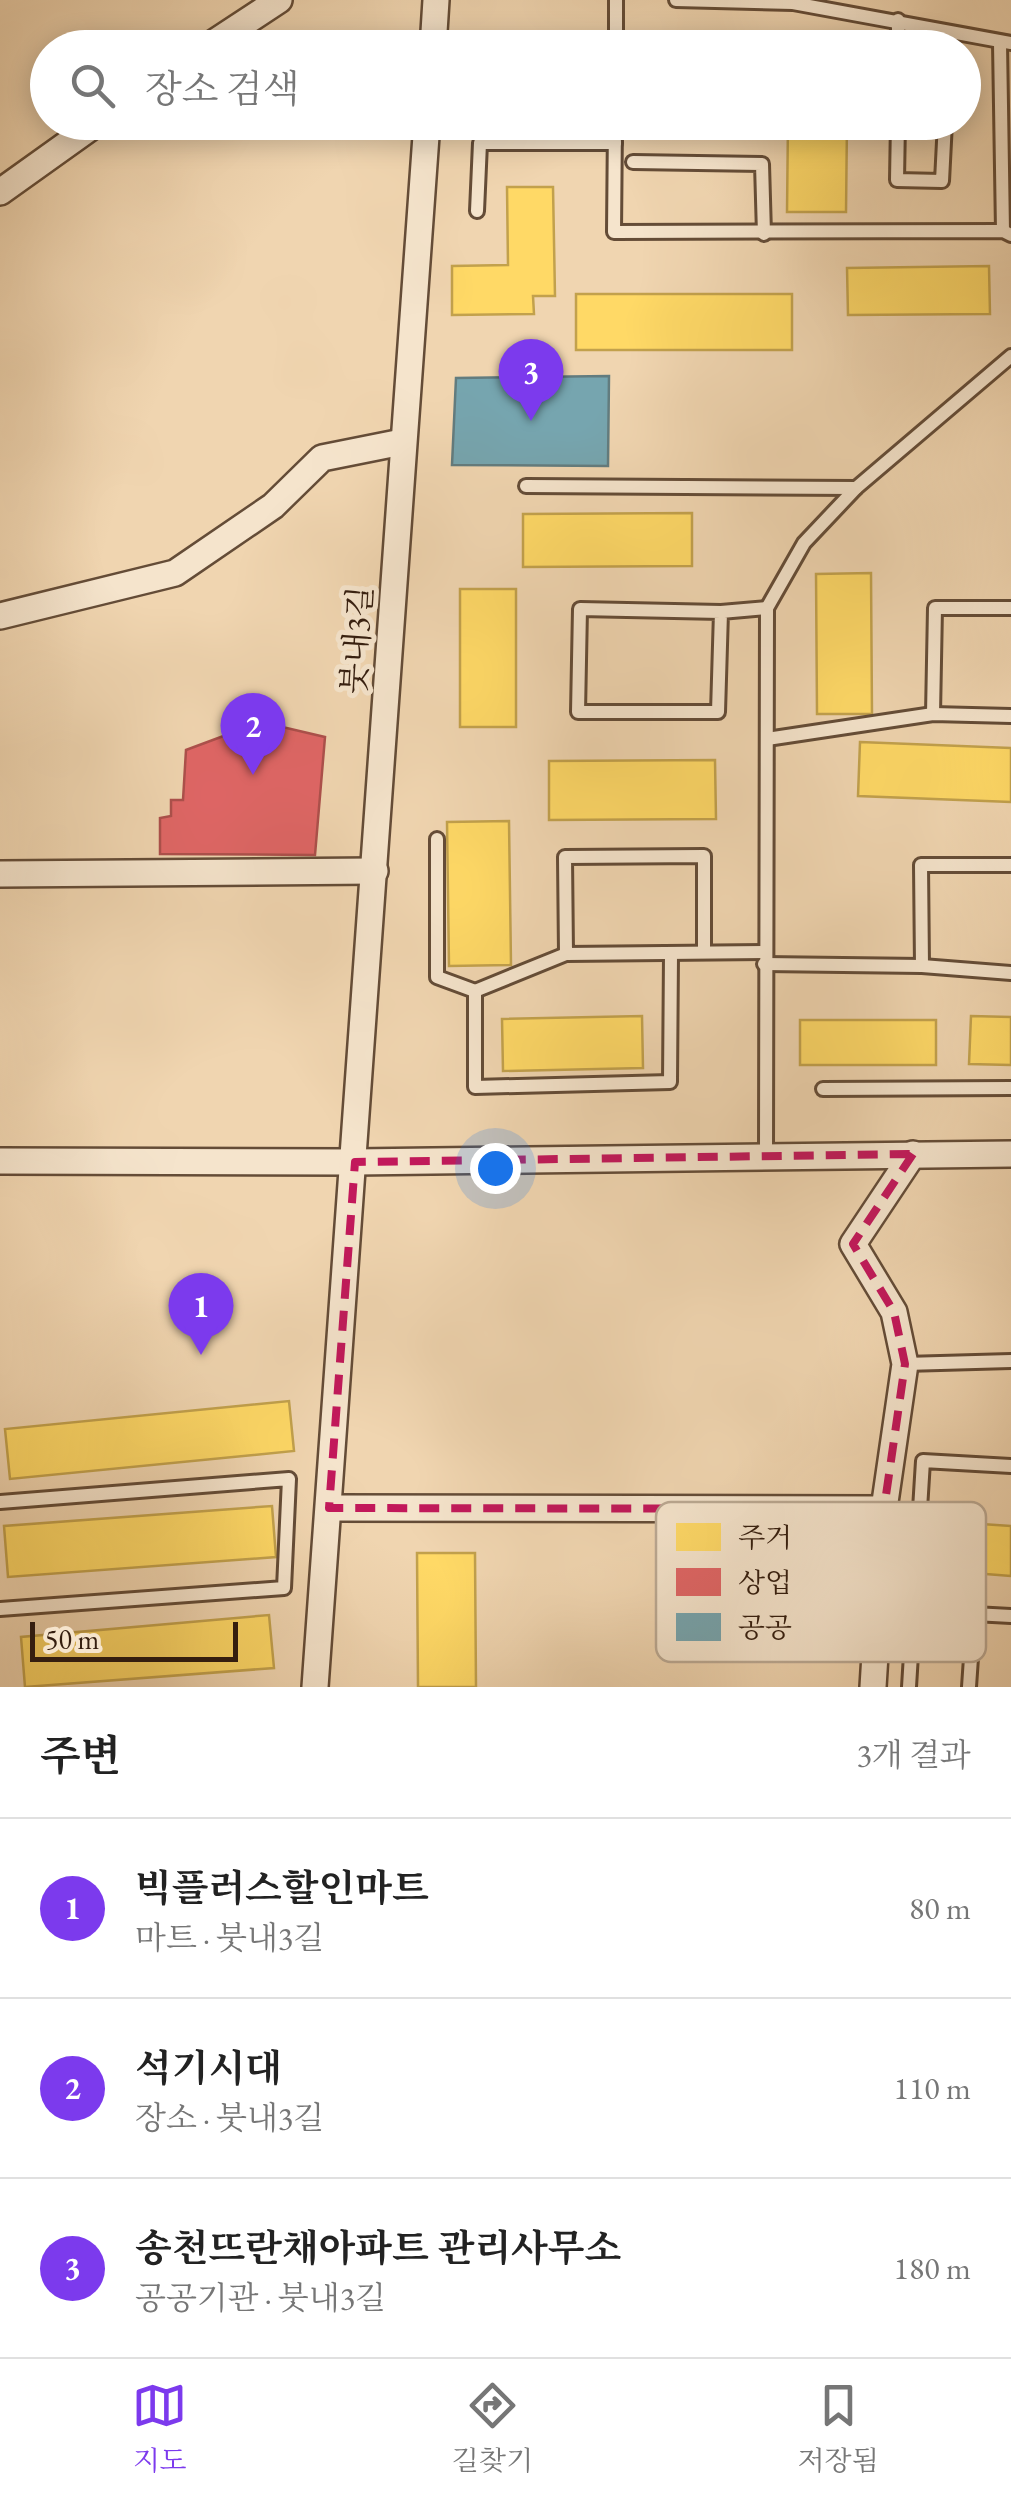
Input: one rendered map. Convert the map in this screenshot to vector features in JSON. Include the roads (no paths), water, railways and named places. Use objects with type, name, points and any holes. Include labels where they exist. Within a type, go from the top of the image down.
[{"type":"street","points":[[233,30],[279,0]]},
{"type":"street","points":[[434,30],[436,0]]},
{"type":"street","points":[[0,192],[73,140]]},
{"type":"street","name":"붓내3길","points":[[315,1687],[356,1162],[402,442],[426,140]]},
{"type":"street","points":[[0,616],[175,574],[273,506],[322,458],[402,442]]},
{"type":"street","points":[[0,874],[375,871]]},
{"type":"street","points":[[885,1502],[905,1364],[894,1312],[852,1244],[913,1154]]},
{"type":"street","points":[[0,1161],[356,1162],[1011,1154]]},
{"type":"street","points":[[329,1508],[656,1509]]},
{"type":"street","points":[[874,1687],[875,1662]]},
{"type":"lane","points":[[616,0],[616,30]]},
{"type":"lane","points":[[676,0],[793,3],[943,30]]},
{"type":"lane","points":[[898,20],[898,30]]},
{"type":"lane","points":[[477,211],[480,143],[615,143],[614,232],[1007,233],[1006,44],[981,38]]},
{"type":"lane","points":[[898,140],[897,180],[942,181],[944,140]]},
{"type":"lane","points":[[633,162],[762,164],[764,234]]},
{"type":"lane","points":[[766,1158],[767,608],[804,543],[856,488],[1011,356]]},
{"type":"lane","points":[[526,486],[856,488]]},
{"type":"lane","points":[[722,612],[718,712],[578,712],[580,610],[722,612],[767,608]]},
{"type":"lane","points":[[933,714],[935,608],[1011,608]]},
{"type":"lane","points":[[766,739],[933,714],[1011,716]]},
{"type":"lane","points":[[436,840],[437,978],[475,991],[566,954],[704,952],[1011,973]]},
{"type":"lane","points":[[566,954],[566,857],[704,856],[704,952]]},
{"type":"lane","points":[[922,966],[921,865],[1011,865]]},
{"type":"lane","points":[[475,991],[475,1087],[670,1082],[671,955]]},
{"type":"lane","points":[[823,1089],[1011,1088]]},
{"type":"lane","points":[[905,1364],[1011,1361]]},
{"type":"lane","points":[[920,1502],[923,1461],[1011,1466]]},
{"type":"lane","points":[[0,1502],[288,1479],[284,1588],[0,1610]]},
{"type":"lane","points":[[986,1615],[1011,1616]]},
{"type":"lane","points":[[909,1687],[911,1662]]},
{"type":"lane","points":[[969,1687],[971,1662]]},
{"type":"place","name":"송천뜨란채아파트 관리사무소","points":[[531,421]]},
{"type":"place","name":"석기시대","points":[[253,775]]},
{"type":"place","name":"빅플러스할인마트","points":[[201,1355]]}]
